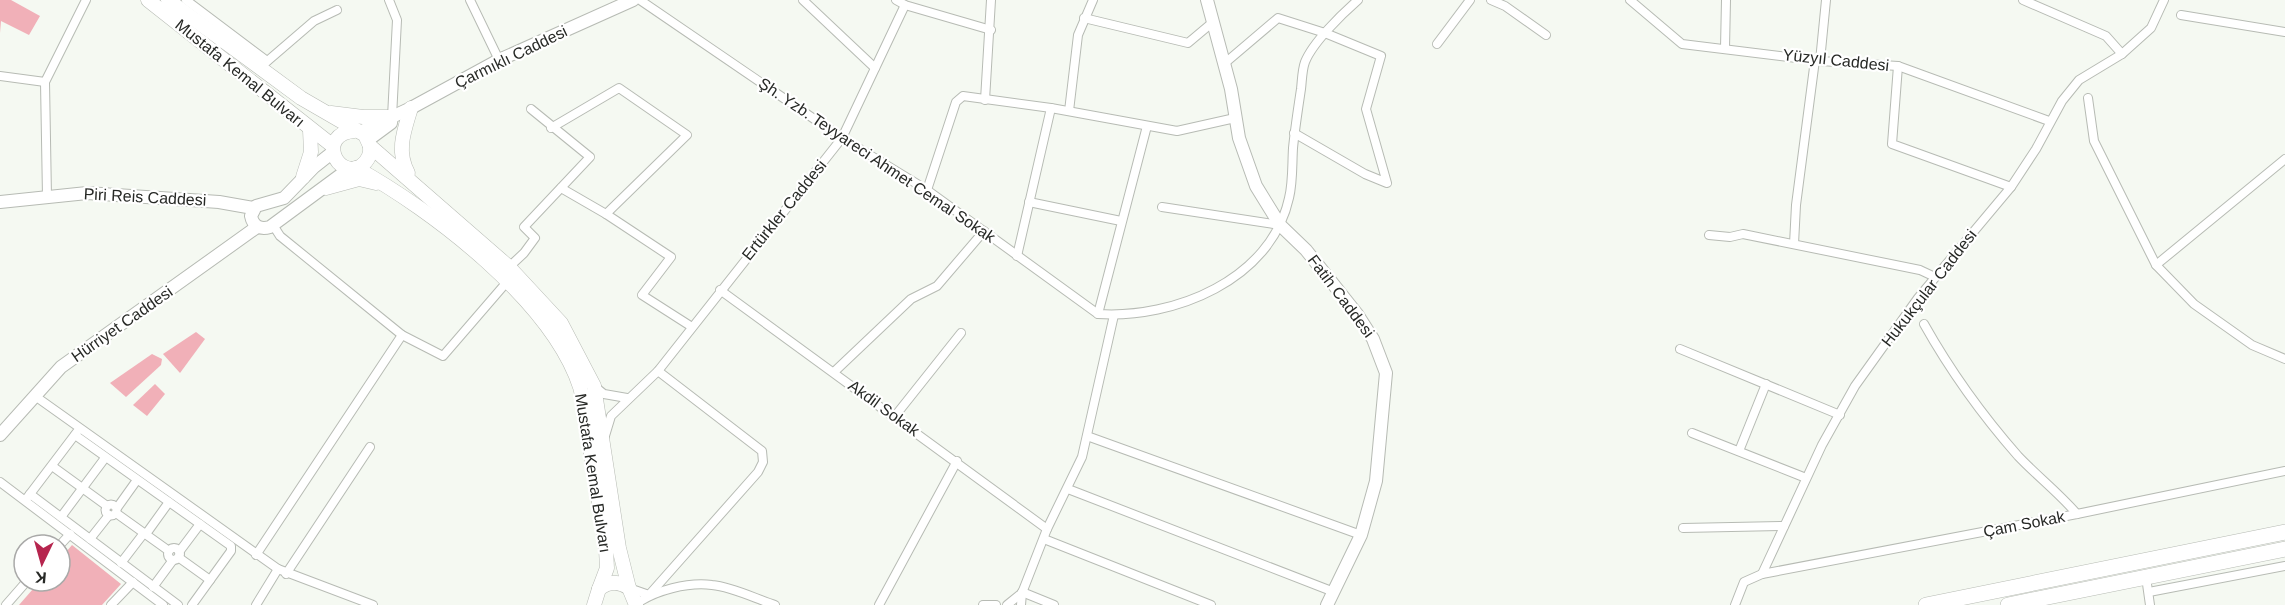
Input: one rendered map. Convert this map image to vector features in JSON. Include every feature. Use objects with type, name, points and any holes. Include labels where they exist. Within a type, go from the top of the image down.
[{"type":"highway","points":[[1926,605],[2285,532]]},
{"type":"highway","points":[[2008,605],[2148,584],[2285,549]]},
{"type":"main road","name":"Mustafa Kemal Bulvarı","points":[[148,0],[285,105],[333,149]]},
{"type":"main road","name":"Mustafa Kemal Bulvarı","points":[[168,0],[263,64],[324,111],[363,137],[508,267],[561,323],[594,386],[619,548],[629,588],[636,604]]},
{"type":"main road","name":"Çarmıklı Caddesi","points":[[363,137],[392,117],[499,60],[633,0]]},
{"type":"main road","name":"Fatih Caddesi","points":[[1207,0],[1225,63],[1245,161],[1256,186],[1280,225],[1306,250],[1357,314],[1383,359],[1386,373],[1376,481],[1361,535],[1327,605]]},
{"type":"main road","points":[[363,137],[369,157],[275,223],[266,228],[257,227],[251,216],[253,208],[284,198],[333,149],[343,132],[363,137],[411,108]]},
{"type":"main road","points":[[411,108],[401,151],[402,162],[414,183]]},
{"type":"main road","points":[[324,111],[363,117],[392,117]]},
{"type":"main road","points":[[303,177],[311,152],[310,129]]},
{"type":"main road","points":[[333,149],[339,163],[353,168]]},
{"type":"main road","name":"Mustafa Kemal Bulvarı","points":[[353,168],[394,190],[457,234],[549,328],[569,363],[580,388],[606,549],[607,568],[594,605]]},
{"type":"main road","points":[[326,188],[359,179],[394,190]]},
{"type":"main road","name":"Piri Reis Caddesi","points":[[0,202],[87,193],[159,196],[236,203],[253,208]]},
{"type":"main road","points":[[266,203],[276,209],[275,223]]},
{"type":"main road","name":"Hürriyet Caddesi","points":[[0,435],[61,367],[257,227]]},
{"type":"main road","points":[[599,589],[610,582],[629,588]]},
{"type":"street","points":[[47,196],[45,82],[86,0]]},
{"type":"street","points":[[186,0],[263,64],[314,21],[337,10]]},
{"type":"street","points":[[389,0],[397,21],[392,117]]},
{"type":"street","points":[[470,0],[499,60]]},
{"type":"street","name":"Şh. Yzb. Teyyareci Ahmet Cemal Sokak","points":[[640,0],[842,138],[927,190],[1098,314]]},
{"type":"street","points":[[803,0],[875,68]]},
{"type":"street","points":[[896,0],[905,5],[991,30]]},
{"type":"street","points":[[985,100],[991,0]]},
{"type":"street","points":[[1069,111],[1078,35],[1093,0]]},
{"type":"street","points":[[1148,126],[1098,314],[1114,315],[1178,304],[1221,286],[1258,259],[1280,225],[1290,198],[1294,133],[1305,62],[1325,33],[1359,0]]},
{"type":"street","points":[[1437,44],[1470,0]]},
{"type":"street","points":[[1491,0],[1504,6],[1546,36]]},
{"type":"street","name":"Yüzyıl Caddesi","points":[[1630,0],[1682,44],[1818,60],[1898,66],[2049,121]]},
{"type":"street","points":[[1725,48],[1726,0]]},
{"type":"street","points":[[1794,244],[1796,205],[1826,0]]},
{"type":"street","points":[[2024,0],[2106,36],[2122,54]]},
{"type":"street","name":"Hukukçular Caddesi","points":[[1735,605],[1744,582],[1762,574],[1806,478],[1855,386],[1935,277],[2011,187],[2036,149],[2049,121],[2079,80],[2122,54],[2151,28],[2164,0]]},
{"type":"street","name":"Ertürkler Caddesi","points":[[603,442],[611,416],[627,398],[658,371],[842,138],[905,5]]},
{"type":"street","points":[[2181,15],[2285,32]]},
{"type":"street","points":[[1084,18],[1188,43],[1213,22]]},
{"type":"street","points":[[1225,63],[1278,18],[1325,33],[1381,56],[1366,109],[1387,183],[1365,174],[1294,133]]},
{"type":"street","points":[[1898,66],[1892,144],[2011,187]]},
{"type":"street","points":[[0,76],[45,82]]},
{"type":"street","points":[[554,130],[619,88],[687,135],[606,214]]},
{"type":"street","points":[[927,190],[956,102],[963,96],[1052,108],[1177,130],[1235,118]]},
{"type":"street","points":[[2088,98],[2094,141],[2156,266],[2194,304],[2252,345],[2285,359]]},
{"type":"street","points":[[1017,256],[1052,108]]},
{"type":"street","points":[[508,267],[524,253],[535,238],[524,226],[590,158],[531,109]]},
{"type":"street","points":[[2156,266],[2285,159]]},
{"type":"street","points":[[561,188],[606,214],[671,257],[642,296],[692,327]]},
{"type":"street","points":[[1029,202],[1122,221]]},
{"type":"street","points":[[1162,207],[1280,225]]},
{"type":"street","points":[[275,223],[280,236],[402,335],[443,356],[506,283]]},
{"type":"street","points":[[834,372],[911,299],[937,286],[984,231]]},
{"type":"street","points":[[1709,235],[1730,237],[1743,234],[1920,270],[1935,277]]},
{"type":"street","name":"Akdil Sokak","points":[[720,290],[1047,529]]},
{"type":"street","points":[[1021,605],[1022,592],[1047,529],[1068,489],[1087,436],[1114,315]]},
{"type":"street","points":[[1924,324],[1971,400],[2020,458],[2057,491],[2077,514]]},
{"type":"street","points":[[895,416],[961,333]]},
{"type":"street","points":[[256,555],[402,335]]},
{"type":"street","points":[[1680,349],[1840,415]]},
{"type":"street","points":[[636,604],[649,595],[758,472],[764,462],[762,451],[658,371]]},
{"type":"street","points":[[1739,451],[1766,384]]},
{"type":"street","points":[[594,386],[604,394],[627,398]]},
{"type":"street","points":[[35,396],[105,458],[231,546],[231,551],[192,605]]},
{"type":"street","points":[[77,432],[282,572],[373,605]]},
{"type":"street","points":[[27,497],[77,432]]},
{"type":"street","points":[[1692,433],[1806,478]]},
{"type":"street","points":[[1087,436],[1361,535]]},
{"type":"street","points":[[256,605],[370,447]]},
{"type":"street","points":[[61,517],[105,458]]},
{"type":"street","points":[[879,605],[957,461]]},
{"type":"street","points":[[52,466],[169,551],[168,556],[177,556],[210,580]]},
{"type":"street","name":"Çam Sokak","points":[[1762,574],[2077,514],[2285,471]]},
{"type":"street","points":[[90,539],[137,480]]},
{"type":"street","points":[[0,482],[61,517],[178,605]]},
{"type":"street","points":[[1068,489],[1334,592]]},
{"type":"street","points":[[27,497],[69,533]]},
{"type":"street","points":[[121,563],[169,502]]},
{"type":"street","points":[[153,587],[200,524]]},
{"type":"street","points":[[1683,528],[1784,526]]},
{"type":"street","points":[[72,536],[163,605]]},
{"type":"street","points":[[1044,539],[1211,605]]},
{"type":"street","points":[[2150,605],[2148,584],[2285,566]]},
{"type":"street","points":[[111,605],[133,582]]},
{"type":"street","points":[[629,588],[649,595],[680,588],[713,585],[775,605]]},
{"type":"street","points":[[1007,605],[1022,592]]},
{"type":"street","points":[[1022,592],[1054,605]]},
{"type":"street","points":[[6,605],[16,593]]},
{"type":"street","points":[[983,605],[996,605]]},
{"type":"shaded area","points":[[0,0],[11,0],[40,16],[29,35],[1,21],[0,33]]},
{"type":"shaded area","points":[[196,332],[205,339],[180,373],[163,354]]},
{"type":"shaded area","points":[[152,354],[162,359],[161,365],[126,397],[110,383]]},
{"type":"shaded area","points":[[155,384],[165,394],[147,416],[133,405]]},
{"type":"shaded area","points":[[72,545],[121,584],[102,605],[19,605],[30,593],[72,593]]}]
